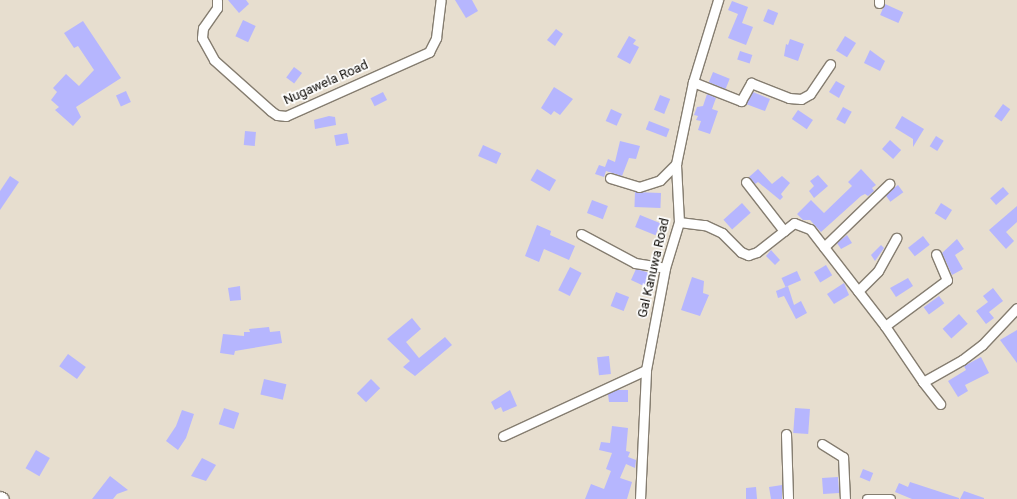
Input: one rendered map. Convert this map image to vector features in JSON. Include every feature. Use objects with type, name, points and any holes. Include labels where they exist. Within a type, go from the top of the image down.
[{"type":"street","name":"Nugawela Road","points":[[217,0],[218,8],[203,28],[202,38],[214,60],[271,111],[286,116],[429,52],[436,38],[441,0]]},
{"type":"street","name":"Gal Kanuwa Road","points":[[640,499],[646,370],[665,268],[680,222],[676,164],[693,82],[718,0]]},
{"type":"street","points":[[693,82],[741,101],[751,83],[789,98],[801,100],[810,94],[830,64]]},
{"type":"street","points":[[610,178],[639,187],[660,180],[676,164]]},
{"type":"street","points":[[746,182],[762,206],[784,230]]},
{"type":"street","points":[[824,246],[889,184]]},
{"type":"street","points":[[680,222],[710,228],[722,233],[741,252],[748,255],[758,252],[794,223],[800,223],[810,229],[885,326],[922,382],[940,404]]},
{"type":"street","points":[[581,234],[635,263],[665,268]]},
{"type":"street","points":[[858,292],[878,270],[896,238]]},
{"type":"street","points":[[885,326],[947,280],[936,254]]},
{"type":"street","points":[[922,382],[962,360],[982,345],[1017,308]]},
{"type":"street","points":[[503,436],[646,370]]},
{"type":"street","points":[[786,434],[788,499]]},
{"type":"street","points":[[822,444],[843,457],[845,499]]},
{"type":"street","points":[[867,499],[886,499]]},
{"type":"building","points":[[228,0],[246,0],[249,4],[239,13]]},
{"type":"building","points":[[455,0],[472,0],[478,11],[466,18]]},
{"type":"building","points":[[732,1],[748,7],[742,23],[753,27],[746,45],[728,38],[738,14],[728,10]]},
{"type":"building","points":[[885,4],[903,12],[898,23],[880,15]]},
{"type":"building","points":[[768,9],[778,13],[773,25],[763,21]]},
{"type":"building","points":[[243,20],[256,26],[248,42],[235,36]]},
{"type":"building","points":[[83,21],[121,78],[76,107],[81,117],[73,126],[55,110],[59,107],[51,100],[57,92],[53,88],[66,74],[79,86],[94,70],[78,46],[74,48],[64,33]]},
{"type":"building","points":[[556,29],[563,34],[555,46],[547,40]]},
{"type":"building","points":[[629,36],[636,40],[633,44],[639,47],[630,64],[617,57]]},
{"type":"building","points":[[845,36],[856,43],[847,57],[836,50]]},
{"type":"building","points":[[790,39],[804,44],[798,61],[784,56],[786,44],[788,45]]},
{"type":"building","points":[[870,50],[885,61],[880,71],[864,63]]},
{"type":"building","points":[[740,51],[752,55],[750,64],[737,60]]},
{"type":"building","points":[[294,67],[302,73],[294,83],[286,77]]},
{"type":"building","points":[[713,72],[730,79],[726,89],[709,82]]},
{"type":"building","points":[[836,81],[845,86],[839,98],[829,92]]},
{"type":"building","points":[[554,87],[573,99],[560,115],[554,111],[551,115],[541,108]]},
{"type":"building","points":[[126,91],[131,102],[121,106],[116,95]]},
{"type":"building","points":[[383,92],[387,100],[375,106],[371,98]]},
{"type":"building","points":[[753,92],[770,99],[765,111],[746,104]]},
{"type":"building","points":[[707,94],[716,98],[712,109],[718,111],[710,134],[698,130],[701,121],[696,120],[698,116],[694,115],[697,107],[703,106]]},
{"type":"building","points":[[660,95],[670,99],[664,114],[654,110]]},
{"type":"building","points":[[1003,104],[1010,109],[1001,121],[994,116]]},
{"type":"building","points":[[843,107],[852,112],[845,124],[836,119]]},
{"type":"building","points":[[611,109],[622,114],[617,126],[606,121]]},
{"type":"building","points":[[798,110],[813,120],[807,129],[792,119]]},
{"type":"building","points":[[329,116],[335,117],[336,125],[315,129],[314,120]]},
{"type":"building","points":[[902,116],[924,129],[913,147],[913,139],[895,128]]},
{"type":"building","points":[[649,121],[670,129],[666,137],[646,129]]},
{"type":"building","points":[[245,131],[256,132],[255,146],[244,145]]},
{"type":"building","points":[[347,133],[349,144],[336,146],[334,135]]},
{"type":"building","points":[[936,136],[944,141],[937,151],[930,146]]},
{"type":"building","points":[[890,140],[901,150],[893,159],[882,149]]},
{"type":"building","points":[[620,141],[640,146],[636,159],[629,158],[622,176],[606,171],[604,177],[595,174],[599,165],[605,167],[608,159],[615,162]]},
{"type":"building","points":[[483,145],[501,153],[496,164],[478,156]]},
{"type":"building","points":[[537,169],[556,180],[550,191],[530,180]]},
{"type":"building","points":[[758,169],[772,184],[782,176],[790,183],[781,194],[783,197],[780,200],[758,182],[755,184],[749,177]]},
{"type":"building","points":[[861,169],[876,185],[872,188],[874,191],[868,196],[865,194],[861,196],[821,232],[810,220],[803,220],[797,214],[811,200],[824,213],[852,186],[848,182]]},
{"type":"building","points":[[818,175],[828,186],[814,198],[809,191],[814,186],[810,181]]},
{"type":"building","points":[[10,176],[19,182],[0,210],[0,191]]},
{"type":"building","points":[[898,185],[903,192],[890,202],[885,194]]},
{"type":"building","points":[[1003,187],[1009,194],[996,205],[990,198]]},
{"type":"building","points":[[635,192],[661,193],[660,208],[634,207]]},
{"type":"building","points":[[592,200],[608,206],[603,219],[587,213]]},
{"type":"building","points":[[742,203],[751,213],[732,229],[723,220]]},
{"type":"building","points":[[941,203],[952,210],[946,220],[935,213]]},
{"type":"building","points":[[1017,206],[1017,222],[1006,232],[1014,241],[1006,249],[989,230]]},
{"type":"building","points":[[640,215],[660,223],[656,235],[635,227]]},
{"type":"building","points":[[537,225],[551,231],[550,235],[575,246],[569,260],[544,249],[539,262],[525,256]]},
{"type":"building","points":[[847,235],[852,243],[841,249],[837,243]]},
{"type":"building","points":[[923,236],[930,245],[915,256],[908,248]]},
{"type":"building","points":[[957,239],[964,249],[955,255],[963,269],[952,275],[942,253]]},
{"type":"building","points":[[881,245],[884,248],[875,261],[871,255]]},
{"type":"building","points":[[771,250],[780,260],[775,265],[766,256]]},
{"type":"building","points":[[826,265],[832,275],[820,282],[814,272]]},
{"type":"building","points":[[570,267],[582,273],[570,296],[558,290]]},
{"type":"building","points":[[636,269],[650,273],[644,286],[631,280]]},
{"type":"building","points":[[797,271],[801,280],[786,287],[781,278]]},
{"type":"building","points":[[692,277],[704,281],[703,293],[709,295],[700,316],[681,310]]},
{"type":"building","points":[[908,278],[913,286],[896,297],[890,288]]},
{"type":"building","points":[[844,283],[849,295],[834,304],[827,294]]},
{"type":"building","points":[[240,286],[241,300],[230,301],[228,288]]},
{"type":"building","points":[[788,286],[794,305],[801,301],[807,313],[796,319],[784,296],[778,298],[776,291]]},
{"type":"building","points":[[993,288],[1003,301],[989,312],[994,318],[986,324],[976,311],[988,302],[983,296]]},
{"type":"building","points":[[616,292],[629,297],[624,311],[611,306]]},
{"type":"building","points":[[939,296],[944,303],[929,314],[924,307]]},
{"type":"building","points":[[959,314],[968,324],[951,338],[943,329]]},
{"type":"building","points":[[412,318],[421,329],[406,342],[419,358],[445,337],[452,345],[415,376],[403,367],[410,361],[387,339]]},
{"type":"building","points":[[269,327],[270,332],[280,331],[282,343],[235,351],[234,355],[220,353],[223,334],[244,336],[244,332],[250,332],[249,329]]},
{"type":"building","points":[[1017,330],[1017,363],[1000,340]]},
{"type":"building","points":[[68,354],[86,367],[77,379],[59,366]]},
{"type":"building","points":[[609,356],[611,374],[599,375],[597,357]]},
{"type":"building","points":[[981,357],[989,373],[965,385],[968,391],[958,397],[948,381],[966,370],[964,366]]},
{"type":"building","points":[[264,379],[286,384],[283,400],[260,395]]},
{"type":"building","points":[[371,379],[380,388],[366,402],[357,393]]},
{"type":"building","points":[[510,390],[517,406],[503,412],[501,407],[495,410],[491,402]]},
{"type":"building","points":[[616,390],[628,390],[628,402],[609,402],[608,394]]},
{"type":"building","points":[[224,408],[239,413],[234,429],[219,424]]},
{"type":"building","points":[[795,408],[810,409],[808,434],[793,433]]},
{"type":"building","points":[[182,410],[194,414],[186,438],[178,450],[166,441],[176,426]]},
{"type":"building","points":[[612,426],[628,428],[626,451],[630,452],[628,457],[636,460],[635,468],[626,464],[620,478],[632,482],[627,499],[585,499],[591,484],[604,489],[611,471],[606,469],[612,453],[599,450],[601,442],[610,443]]},
{"type":"building","points":[[36,450],[50,458],[39,476],[26,468]]},
{"type":"building","points":[[202,458],[216,465],[206,481],[191,476]]},
{"type":"building","points":[[863,469],[873,473],[870,481],[860,477]]},
{"type":"building","points":[[110,476],[128,490],[117,494],[113,499],[92,499]]},
{"type":"building","points":[[838,477],[839,493],[823,494],[822,478]]},
{"type":"building","points":[[910,482],[959,499],[912,499],[895,492],[899,483],[908,487]]},
{"type":"building","points":[[782,485],[782,499],[771,499],[769,487]]},
{"type":"building","points":[[756,487],[757,499],[746,499],[746,488]]},
{"type":"building","points":[[964,491],[984,498],[984,499],[960,499]]}]
